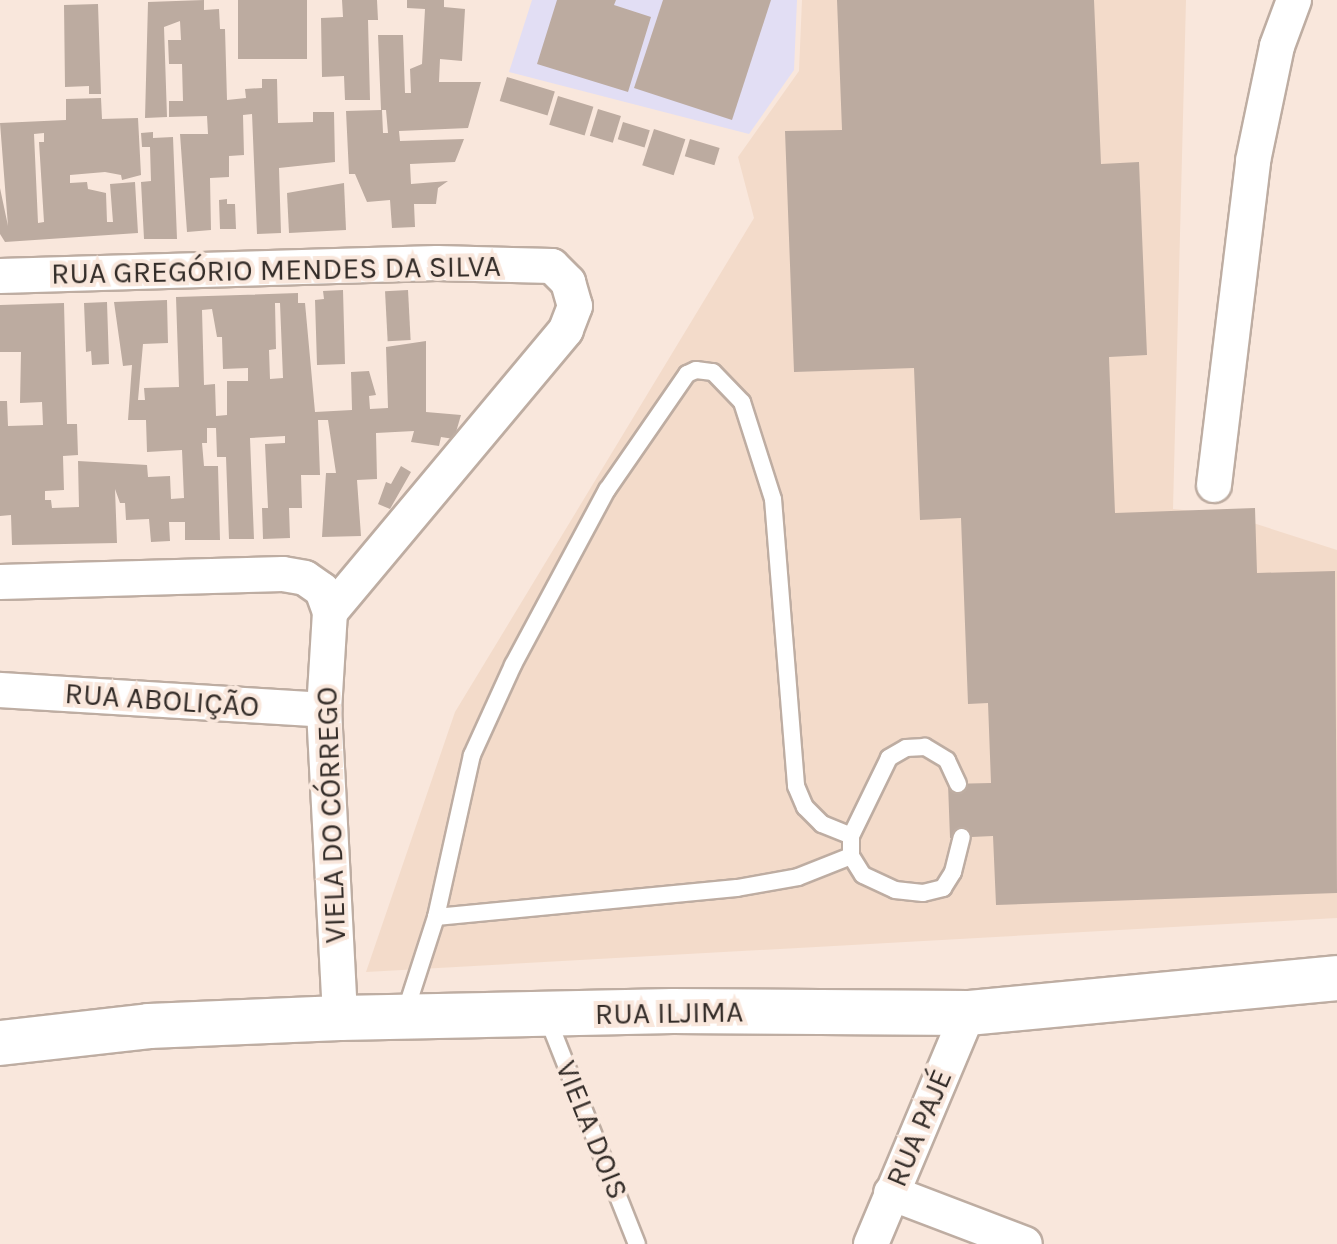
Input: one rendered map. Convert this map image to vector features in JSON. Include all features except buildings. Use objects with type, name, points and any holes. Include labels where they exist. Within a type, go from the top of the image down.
[{"type":"main road","name":"RUA ILJIMA","points":[[0,1043],[149,1026],[404,1016],[968,1013],[1337,978]]},
{"type":"street","points":[[1214,485],[1253,161],[1277,46],[1294,0]]},
{"type":"street","name":"RUA GREGÓRIO MENDES DA SILVA","points":[[0,276],[437,263],[552,266],[568,282],[575,306],[566,330],[330,612]]},
{"type":"street","points":[[0,582],[283,574],[305,578],[322,590],[330,612]]},
{"type":"street","name":"VIELA DO CÓRREGO","points":[[330,612],[324,710],[340,1018]]},
{"type":"street","name":"RUA ABOLIÇÃO","points":[[0,690],[324,710]]},
{"type":"street","name":"RUA PAJÉ","points":[[871,1244],[968,1013]]},
{"type":"street","points":[[891,1193],[1025,1244]]},
{"type":"lane","points":[[404,1016],[436,917],[472,755],[513,665],[607,490],[687,374],[696,370],[713,372],[730,386],[756,437],[773,499],[796,786],[805,807],[822,824],[851,836]]},
{"type":"lane","points":[[958,784],[939,752],[906,748],[889,758],[851,836],[851,856],[863,875],[895,890],[923,893],[943,888],[953,872],[962,837]]},
{"type":"lane","points":[[436,917],[737,888],[798,877],[851,856]]},
{"type":"lane","name":"VIELA DOIS","points":[[547,1015],[637,1244]]},
{"type":"shaded area","points":[[532,0],[797,0],[794,70],[749,134],[509,72]]},
{"type":"shaded area","points":[[802,0],[1186,0],[1173,509],[1225,514],[1337,550],[1337,918],[366,972],[455,712],[754,218],[738,157],[799,71]]}]
